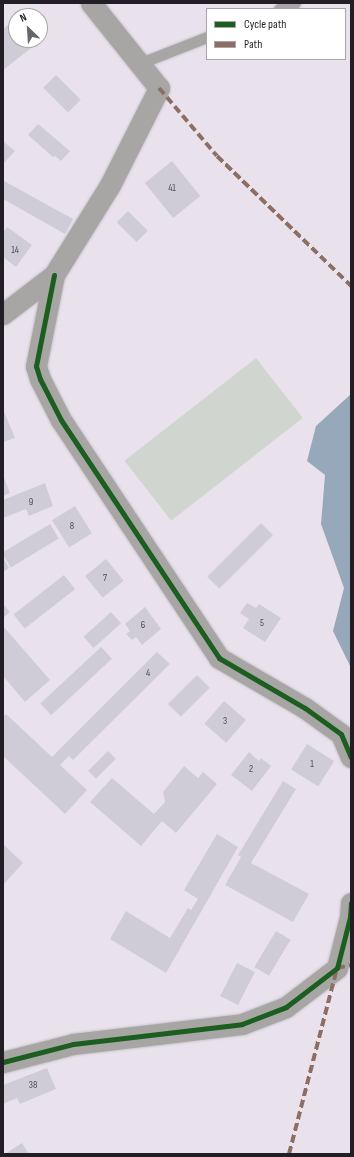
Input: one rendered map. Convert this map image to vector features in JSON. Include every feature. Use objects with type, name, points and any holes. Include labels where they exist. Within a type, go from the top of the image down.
[{"type":"street","points":[[91,3],[138,64],[159,88],[110,185],[54,275],[36,366],[40,379],[61,420],[219,658],[305,708],[341,734],[351,756]]},
{"type":"street","points":[[3,314],[54,275]]},
{"type":"street","points":[[3,1062],[73,1044],[242,1024],[286,1006],[337,968],[350,917],[351,903]]},
{"type":"lane","points":[[282,8],[295,3]]},
{"type":"lane","points":[[138,64],[206,37]]},
{"type":"shaded area","points":[[256,358],[303,418],[171,521],[124,461]]},
{"type":"water","points":[[351,394],[351,668],[333,631],[344,588],[321,524],[325,475],[307,461],[316,426]]},
{"type":"building","points":[[8,25],[8,48],[31,48],[3,70],[3,29]]},
{"type":"building","points":[[56,75],[81,100],[68,112],[43,88]]},
{"type":"building","points":[[38,124],[70,151],[61,161],[55,156],[53,157],[28,135]]},
{"type":"building","points":[[3,141],[15,151],[3,164]]},
{"type":"building","points":[[172,161],[200,196],[173,218],[145,183]]},
{"type":"building","points":[[4,181],[73,219],[65,234],[3,199]]},
{"type":"building","points":[[128,211],[148,231],[136,242],[117,222]]},
{"type":"building","points":[[7,227],[32,245],[16,267],[3,257],[3,233]]},
{"type":"building","points":[[3,409],[15,438],[3,442]]},
{"type":"building","points":[[3,475],[10,493],[3,496]]},
{"type":"building","points":[[45,483],[53,506],[29,516],[26,509],[3,518],[3,500]]},
{"type":"building","points":[[75,506],[92,533],[69,547],[52,520]]},
{"type":"building","points":[[261,523],[273,535],[219,589],[207,577]]},
{"type":"building","points":[[50,524],[59,539],[11,567],[3,552]]},
{"type":"building","points":[[3,557],[9,568],[3,572]]},
{"type":"building","points":[[106,559],[124,581],[103,598],[85,576]]},
{"type":"building","points":[[64,575],[75,589],[25,629],[14,614]]},
{"type":"building","points":[[247,603],[256,608],[259,604],[281,618],[265,642],[243,628],[249,619],[240,613]]},
{"type":"building","points":[[3,604],[10,612],[3,618]]},
{"type":"building","points":[[145,607],[161,629],[142,645],[136,637],[132,640],[126,634],[130,631],[125,624]]},
{"type":"building","points":[[111,612],[121,623],[94,648],[84,637]]},
{"type":"building","points":[[3,626],[50,680],[25,702],[3,676]]},
{"type":"building","points":[[101,647],[112,659],[51,715],[40,704]]},
{"type":"building","points":[[157,652],[170,664],[73,760],[69,756],[60,765],[87,790],[65,814],[3,756],[3,717],[6,714],[52,757]]},
{"type":"building","points":[[197,675],[210,688],[181,717],[168,704]]},
{"type":"building","points":[[224,701],[246,720],[226,743],[204,724]]},
{"type":"building","points":[[307,744],[334,761],[318,786],[291,769]]},
{"type":"building","points":[[108,751],[116,759],[96,779],[88,771]]},
{"type":"building","points":[[249,752],[259,761],[261,758],[271,766],[252,791],[231,775]]},
{"type":"building","points":[[184,766],[198,778],[203,772],[217,784],[176,833],[162,821],[141,846],[90,802],[112,778],[154,814],[165,802],[163,792]]},
{"type":"building","points":[[283,781],[296,789],[251,863],[309,894],[293,922],[225,885],[241,857],[238,855]]},
{"type":"building","points":[[217,834],[238,847],[166,973],[110,939],[126,911],[170,938],[188,908],[191,910],[198,899],[184,890]]},
{"type":"building","points":[[3,844],[23,863],[3,885]]},
{"type":"building","points":[[276,931],[291,940],[269,976],[254,967]]},
{"type":"building","points":[[237,963],[255,972],[238,1005],[220,996]]},
{"type":"building","points":[[47,1068],[56,1089],[20,1104],[17,1098],[3,1104],[3,1085]]},
{"type":"building","points":[[22,1143],[29,1154],[5,1154]]},
{"type":"marked path","points":[[159,88],[217,156],[351,286]]},
{"type":"marked path","points":[[289,1154],[337,968],[351,965]]},
{"type":"cycle path","points":[[54,275],[36,366],[40,379],[61,420],[219,658],[305,708],[341,734],[351,757]]},
{"type":"cycle path","points":[[3,1062],[73,1044],[242,1024],[286,1007],[337,968],[350,917],[351,903]]}]
